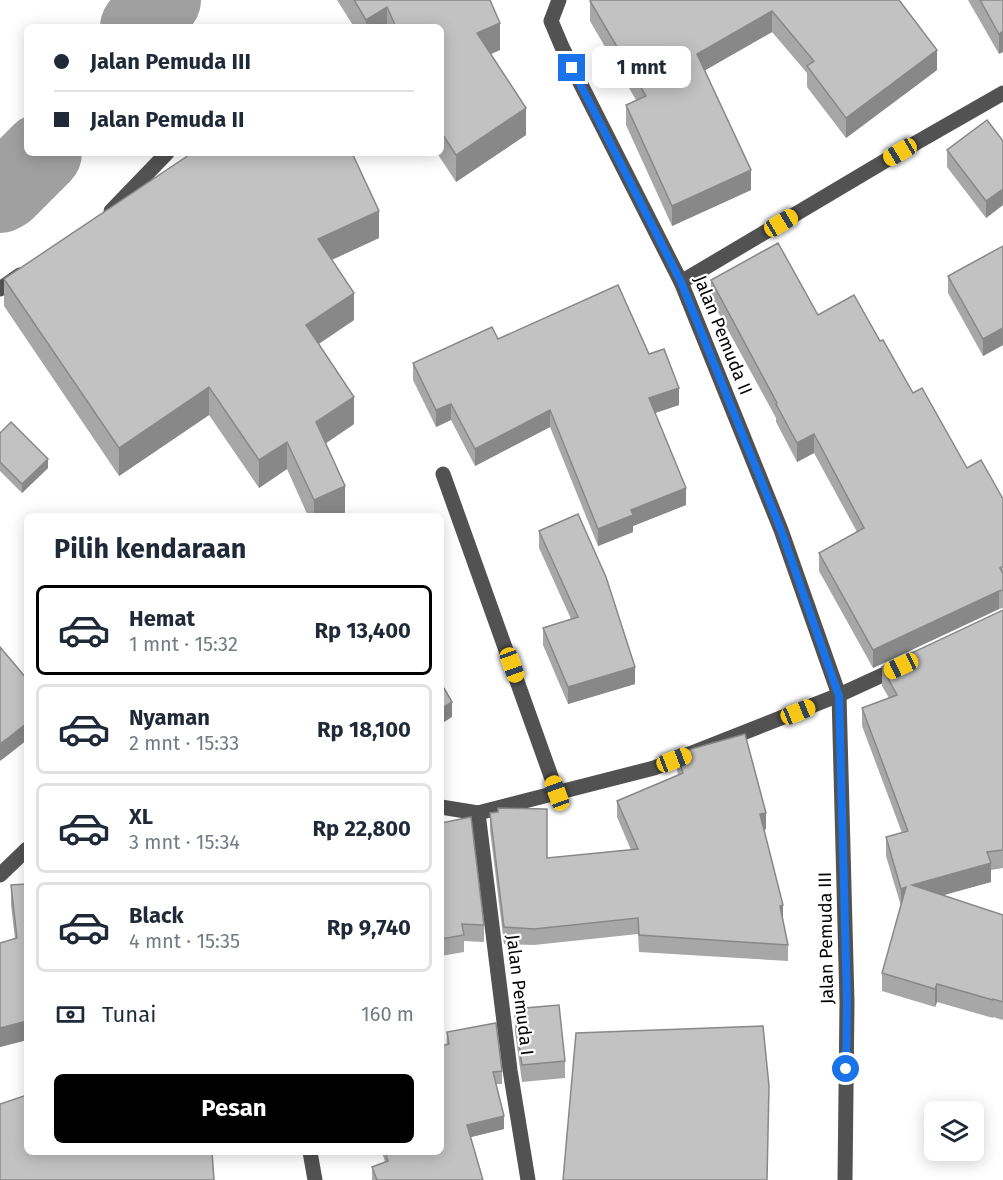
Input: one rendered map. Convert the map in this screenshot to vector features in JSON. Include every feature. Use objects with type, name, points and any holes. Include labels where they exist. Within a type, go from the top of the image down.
[{"type":"street","name":"Jalan Pemuda II","points":[[559,0],[551,21],[681,282],[781,530],[839,696]]},
{"type":"street","points":[[681,282],[1003,93]]},
{"type":"street","points":[[96,222],[115,209],[164,156]]},
{"type":"street","points":[[0,289],[29,269]]},
{"type":"street","points":[[442,474],[557,793]]},
{"type":"street","points":[[444,807],[478,813],[654,768],[839,696],[911,662]]},
{"type":"street","name":"Jalan Pemuda III","points":[[839,696],[847,1002],[845,1180]]},
{"type":"street","name":"Jalan Pemuda I","points":[[478,813],[510,1070],[528,1180]]},
{"type":"street","points":[[0,875],[24,852]]},
{"type":"street","points":[[311,1155],[315,1180]]},
{"type":"building","points":[[354,0],[490,0],[500,23],[477,33],[526,108],[456,155],[444,137],[444,24],[395,24],[387,7],[366,20]]},
{"type":"building","points":[[591,0],[899,0],[937,50],[846,118],[807,66],[814,61],[772,11],[697,54],[751,170],[672,206],[626,105],[646,96]]},
{"type":"building","points":[[980,0],[1003,0],[1003,31],[999,34]]},
{"type":"building","points":[[987,120],[1003,141],[1003,189],[986,201],[947,150]]},
{"type":"building","points":[[188,156],[353,156],[379,211],[318,239],[354,293],[306,325],[354,397],[316,422],[345,486],[314,500],[287,442],[259,460],[209,387],[119,448],[4,279]]},
{"type":"building","points":[[778,243],[818,315],[854,295],[913,393],[922,388],[967,468],[981,460],[1003,499],[1003,566],[1000,568],[1003,574],[1003,590],[873,650],[819,553],[864,528],[814,434],[797,443],[711,280]]},
{"type":"building","points":[[1003,246],[1003,328],[983,339],[948,276]]},
{"type":"building","points":[[618,285],[649,354],[664,349],[679,388],[649,398],[686,488],[631,510],[633,515],[598,529],[550,410],[475,449],[451,404],[436,410],[413,363],[492,327],[498,339]]},
{"type":"building","points":[[11,422],[48,459],[22,484],[0,462],[0,433]]},
{"type":"building","points":[[578,514],[606,577],[635,667],[568,687],[543,628],[578,617],[539,531]]},
{"type":"building","points":[[1003,610],[1003,850],[987,852],[991,863],[912,885],[1003,915],[1003,1002],[937,984],[935,989],[882,973],[906,887],[901,889],[886,837],[908,831],[862,708],[897,695],[882,667]]},
{"type":"building","points":[[0,647],[24,675],[24,725],[0,744]]},
{"type":"building","points":[[444,688],[452,702],[444,707]]},
{"type":"building","points":[[745,734],[766,813],[760,814],[783,905],[780,906],[788,945],[639,935],[638,918],[534,929],[504,927],[490,813],[498,812],[498,808],[547,809],[547,858],[638,849],[617,801],[683,773],[677,753]]},
{"type":"building","points":[[471,817],[484,925],[462,924],[464,935],[444,938],[444,822]]},
{"type":"building","points":[[24,884],[24,1022],[0,1028],[0,943],[17,938],[11,885]]},
{"type":"building","points":[[559,1005],[565,1061],[522,1065],[515,1015],[526,1013],[525,1008]]},
{"type":"building","points":[[496,1023],[502,1071],[493,1072],[504,1116],[467,1125],[483,1180],[377,1180],[372,1167],[388,1161],[386,1155],[444,1155],[444,1045],[449,1044],[447,1032]]},
{"type":"building","points":[[763,1026],[769,1086],[767,1180],[563,1180],[576,1033]]},
{"type":"building","points":[[24,1096],[24,1155],[212,1155],[214,1180],[0,1180],[0,1104]]},
{"type":"waterway","points":[[142,24],[161,0]]},
{"type":"waterway","points":[[0,193],[39,156]]},
{"type":"route","points":[[572,68],[681,282],[781,530],[839,696],[847,1002],[846,1069]]}]
